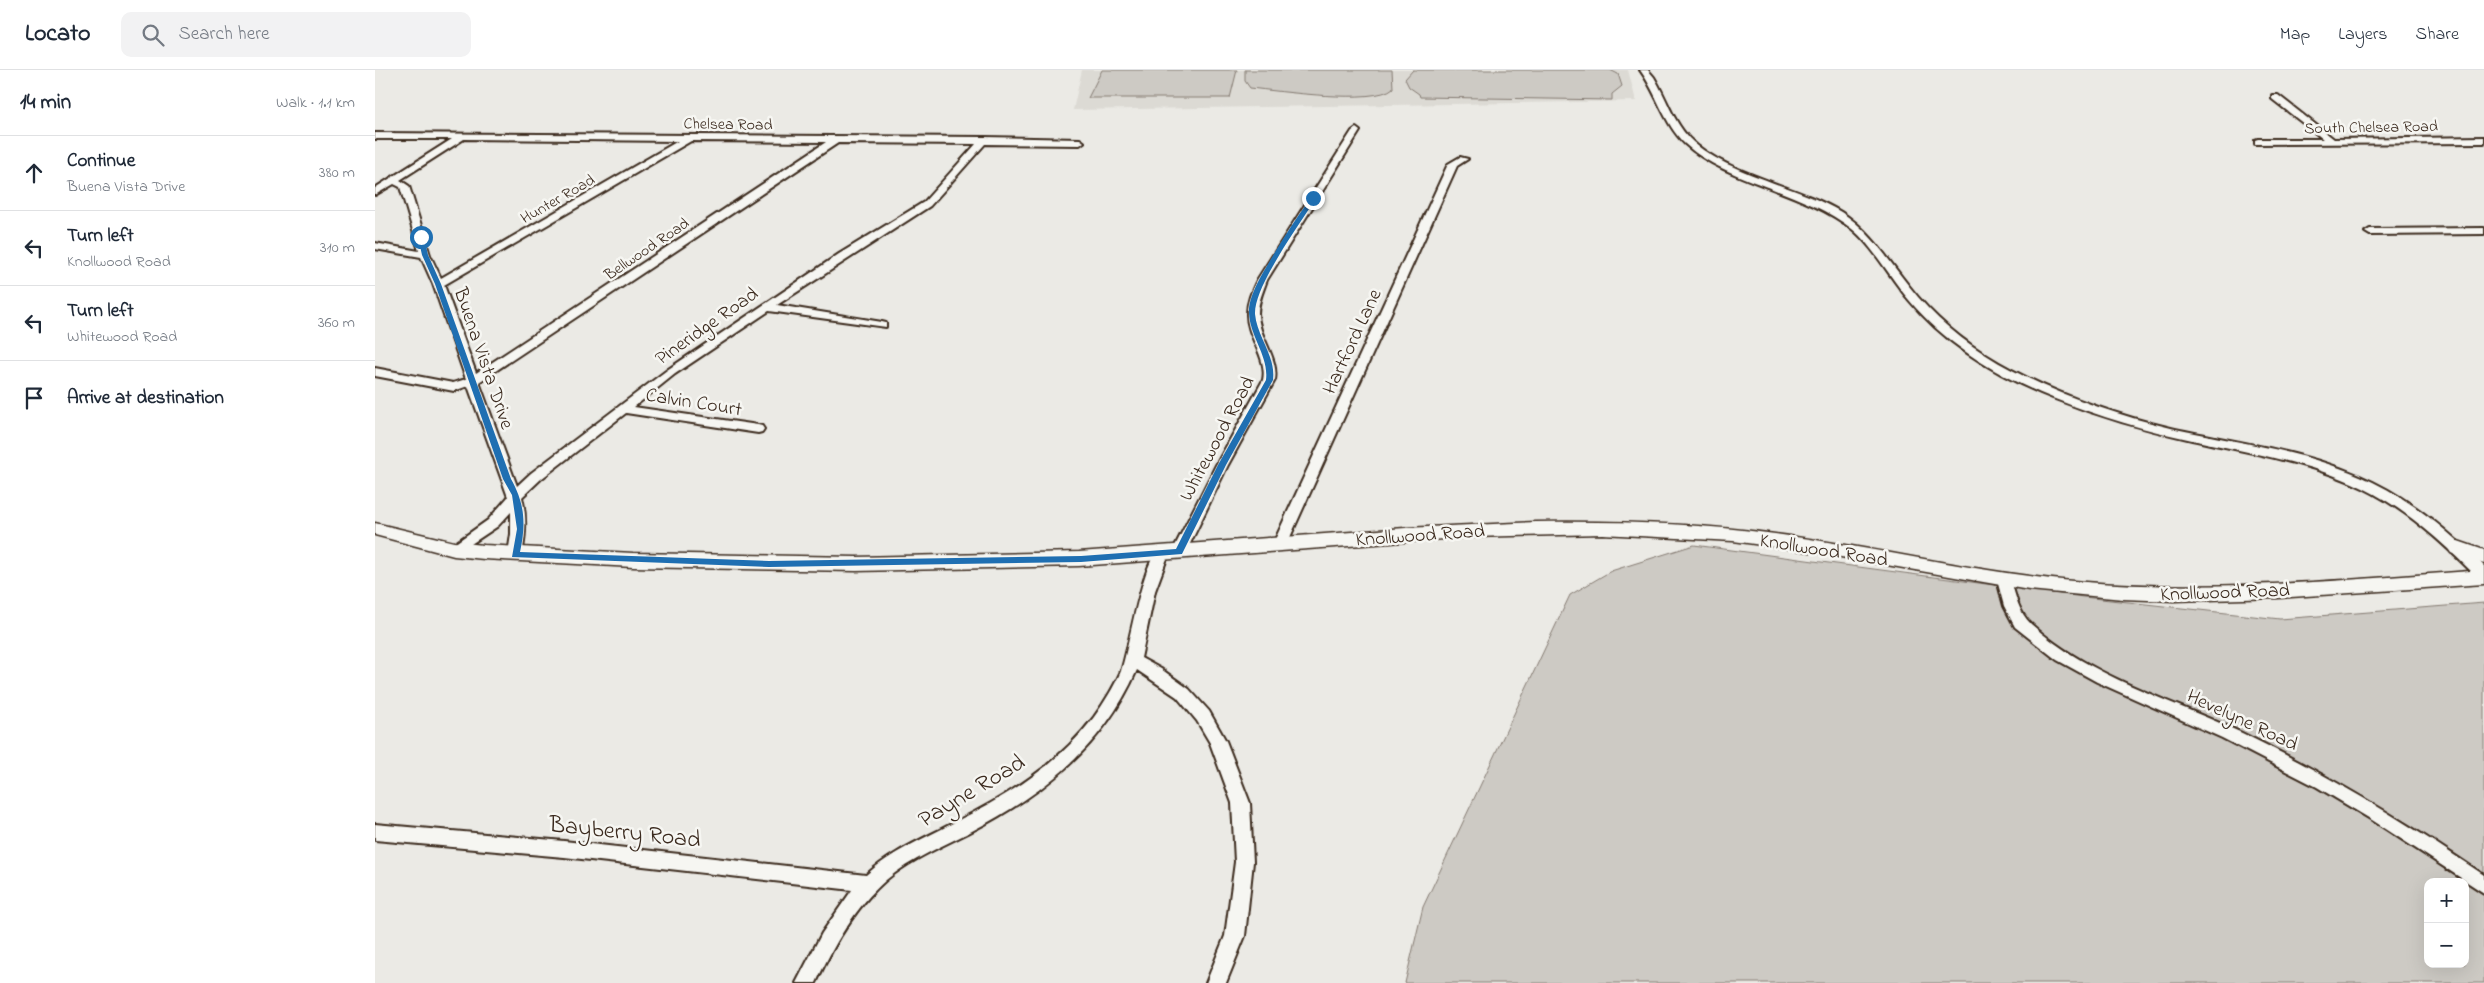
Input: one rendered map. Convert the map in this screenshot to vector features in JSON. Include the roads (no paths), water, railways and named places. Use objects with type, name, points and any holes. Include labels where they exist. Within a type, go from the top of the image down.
[{"type":"main road","name":"Knollwood Road","points":[[375,529],[454,549],[515,554],[715,563],[854,564],[1081,559],[1462,530],[1540,528],[1676,530],[1770,540],[2004,580],[2070,588],[2181,594],[2235,594],[2484,576]]},
{"type":"main road","points":[[2458,548],[2484,557]]},
{"type":"street","points":[[1644,70],[1675,126],[1693,146],[1729,166],[1816,201],[1847,220],[1859,229],[1929,317],[1955,339],[1991,363],[2057,396],[2092,410],[2170,431],[2281,454],[2327,468],[2368,485],[2400,503],[2431,524],[2458,548],[2484,576]]},
{"type":"street","points":[[2275,97],[2333,142]]},
{"type":"street","name":"Whitewood Road","points":[[1170,552],[1222,465],[1269,380],[1271,370],[1253,323],[1252,312],[1262,280],[1355,131]]},
{"type":"street","name":"Chelsea Road","points":[[375,136],[1080,142]]},
{"type":"street","points":[[375,192],[463,136]]},
{"type":"street","name":"Hunter Road","points":[[438,284],[691,138]]},
{"type":"street","name":"Bellwood Road","points":[[472,381],[837,140]]},
{"type":"street","name":"Pineridge Road","points":[[454,549],[493,523],[516,495],[536,476],[671,372],[843,256],[927,204],[985,140]]},
{"type":"street","points":[[2470,140],[2484,149]]},
{"type":"street","name":"South Chelsea Road","points":[[2259,142],[2484,140]]},
{"type":"street","name":"Hartford Lane","points":[[1280,544],[1453,164],[1463,159]]},
{"type":"street","name":"Buena Vista Drive","points":[[394,180],[404,186],[425,255],[438,284],[507,479],[516,495],[521,529],[515,554]]},
{"type":"street","points":[[2370,232],[2484,230]]},
{"type":"street","points":[[375,246],[425,255]]},
{"type":"street","points":[[766,307],[882,325]]},
{"type":"street","points":[[375,372],[453,386],[472,381]]},
{"type":"street","name":"Calvin Court","points":[[624,409],[758,429]]},
{"type":"street","name":"Payne Road","points":[[806,983],[830,935],[870,884],[881,874],[916,850],[971,824],[1016,797],[1072,752],[1104,714],[1121,686],[1132,661],[1147,596],[1170,552]]},
{"type":"street","name":"Hevelyne Road","points":[[2004,580],[2006,592],[2023,626],[2054,651],[2116,686],[2252,746],[2330,786],[2415,837],[2484,885]]},
{"type":"street","points":[[1132,661],[1155,673],[1183,694],[1203,716],[1218,741],[1241,803],[1244,862],[1235,936],[1216,983]]},
{"type":"street","name":"Bayberry Road","points":[[375,832],[573,850],[870,884]]}]
